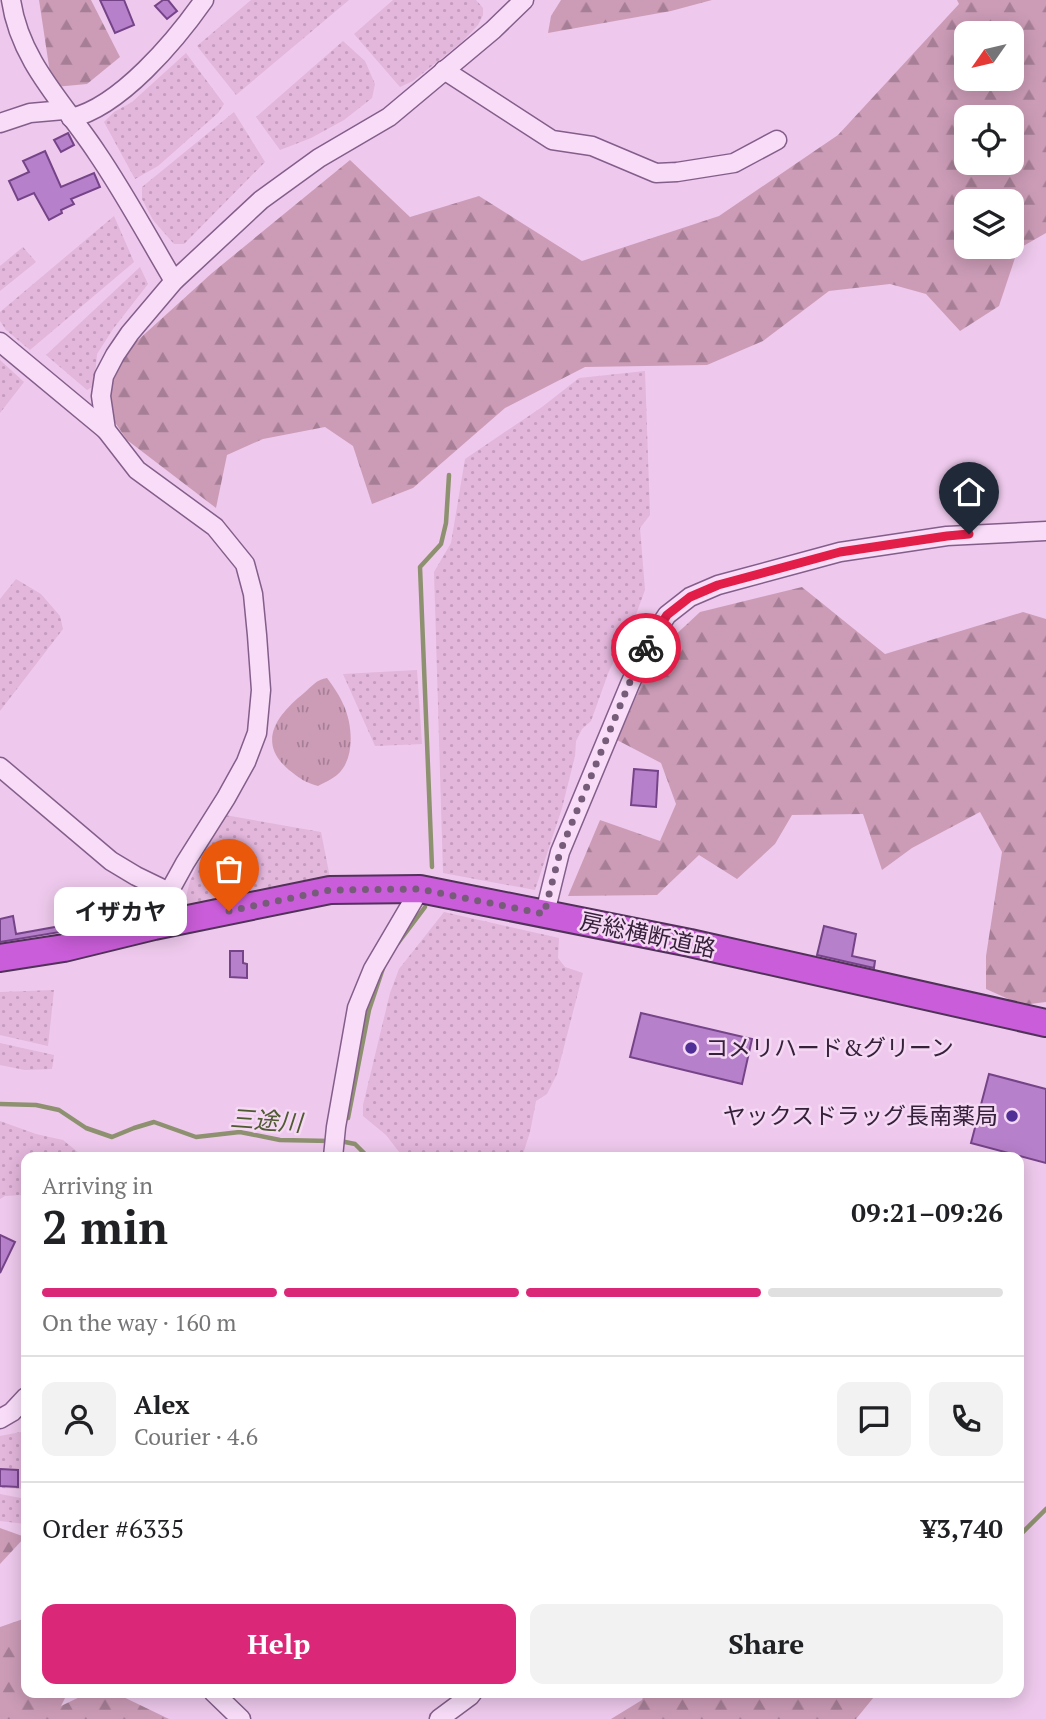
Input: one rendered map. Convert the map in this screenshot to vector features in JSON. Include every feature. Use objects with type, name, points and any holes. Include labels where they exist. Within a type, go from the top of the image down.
[{"type":"highway","name":"房総横断道路","points":[[0,958],[64,948],[154,926],[330,890],[420,889],[690,943],[1046,1023]]},
{"type":"street","points":[[11,0],[22,41],[40,73],[96,152],[174,281]]},
{"type":"street","points":[[0,123],[30,113],[78,116],[114,97],[142,73],[187,24],[204,0]]},
{"type":"street","points":[[106,430],[101,396],[104,376],[130,332],[174,281],[261,200],[319,158],[389,117],[493,30],[522,1]]},
{"type":"street","points":[[443,70],[551,140],[593,146],[656,173],[734,163],[777,140]]},
{"type":"street","points":[[0,342],[106,430],[137,470],[215,527],[244,564],[253,593],[261,690],[257,733],[246,762],[185,863],[154,926]]},
{"type":"street","points":[[544,914],[560,852],[629,684],[649,642],[667,615],[690,597],[718,585],[840,552],[947,536],[1046,531]]},
{"type":"street","points":[[0,767],[111,861],[169,892]]},
{"type":"street","points":[[333,1152],[357,1008],[373,969],[420,889]]},
{"type":"street","points":[[0,1419],[21,1402]]},
{"type":"street","points":[[219,1698],[241,1719]]},
{"type":"street","points":[[439,1719],[468,1698]]},
{"type":"shaded area","points":[[251,0],[349,0],[236,95],[197,46]]},
{"type":"shaded area","points":[[393,0],[476,0],[483,8],[483,15],[478,25],[462,42],[413,81],[400,87],[354,34]]},
{"type":"shaded area","points":[[343,41],[365,61],[375,84],[372,98],[344,120],[311,138],[280,150],[256,117]]},
{"type":"shaded area","points":[[186,53],[224,104],[218,113],[158,166],[135,179],[104,122],[114,112],[132,102]]},
{"type":"shaded area","points":[[234,112],[265,162],[184,244],[174,244],[153,220],[142,199],[142,187]]},
{"type":"shaded area","points":[[114,216],[134,262],[30,350],[6,330],[0,321],[0,312]]},
{"type":"shaded area","points":[[23,247],[36,262],[0,291],[0,266]]},
{"type":"shaded area","points":[[140,267],[148,284],[97,354],[94,386],[87,390],[46,355]]},
{"type":"shaded area","points":[[0,360],[24,382],[0,413]]},
{"type":"shaded area","points":[[645,371],[650,515],[640,528],[645,590],[631,628],[609,671],[591,721],[582,729],[576,741],[562,808],[535,890],[443,873],[434,572],[451,543],[465,459],[542,407],[579,378]]},
{"type":"shaded area","points":[[16,579],[41,594],[60,616],[63,629],[0,711],[0,599]]},
{"type":"shaded area","points":[[417,670],[422,744],[375,746],[343,674]]},
{"type":"shaded area","points":[[225,815],[321,832],[330,878],[184,905],[190,881]]},
{"type":"shaded area","points":[[444,912],[559,938],[558,958],[565,967],[583,973],[557,1074],[547,1094],[536,1101],[524,1152],[399,1152],[386,1135],[363,1116],[363,1105],[390,993],[399,969]]},
{"type":"shaded area","points":[[54,990],[48,1046],[0,1035],[0,992]]},
{"type":"shaded area","points":[[0,1043],[54,1055],[52,1069],[25,1070],[0,1065]]},
{"type":"shaded area","points":[[0,1121],[63,1140],[78,1152],[21,1152],[21,1195],[0,1199]]},
{"type":"shaded area","points":[[21,1432],[21,1489],[0,1488],[0,1436]]},
{"type":"shaded area","points":[[0,1494],[21,1498],[21,1523],[0,1521]]},
{"type":"green space","points":[[39,0],[91,0],[120,57],[87,84],[55,87],[50,73]]},
{"type":"green space","points":[[561,0],[712,0],[671,11],[548,33],[551,16]]},
{"type":"green space","points":[[957,0],[1046,0],[1046,233],[1024,246],[1024,189],[954,189],[954,259],[1015,259],[999,306],[960,331],[926,294],[890,284],[829,291],[763,341],[707,365],[585,367],[505,408],[413,488],[372,504],[353,446],[325,427],[263,439],[227,455],[216,508],[127,440],[98,398],[127,350],[212,273],[350,160],[410,217],[479,196],[582,261],[719,216],[838,135],[959,4]]},
{"type":"green space","points":[[802,587],[885,654],[1023,612],[1046,619],[1046,1002],[1022,1005],[986,989],[986,956],[1002,852],[980,812],[912,848],[882,870],[863,814],[792,815],[775,844],[737,879],[699,855],[657,895],[568,896],[600,820],[660,841],[676,804],[661,763],[617,740],[655,654],[700,612]]},
{"type":"green space","points":[[327,678],[347,714],[351,742],[343,769],[318,786],[303,780],[279,760],[272,739],[279,720],[294,701],[314,684]]},
{"type":"green space","points":[[0,1528],[21,1536],[21,1541],[0,1564]]},
{"type":"green space","points":[[21,1620],[21,1698],[65,1698],[61,1706],[78,1698],[125,1698],[169,1719],[0,1719],[0,1627]]},
{"type":"green space","points":[[873,1698],[856,1719],[611,1719],[642,1700]]},
{"type":"building","points":[[100,0],[124,0],[134,25],[115,33]]},
{"type":"building","points":[[168,0],[177,11],[167,19],[155,6]]},
{"type":"building","points":[[68,133],[74,145],[61,152],[54,140]]},
{"type":"building","points":[[45,151],[61,187],[94,173],[100,187],[71,199],[74,204],[49,220],[34,193],[18,200],[9,181],[29,172],[23,161]]},
{"type":"building","points":[[634,769],[658,771],[656,807],[631,805]]},
{"type":"building","points":[[93,898],[117,909],[112,920],[73,930],[67,915],[88,907]]},
{"type":"building","points":[[13,916],[16,934],[66,925],[66,931],[0,942],[0,919]]},
{"type":"building","points":[[824,926],[856,934],[852,956],[875,961],[874,968],[817,955]]},
{"type":"building","points":[[230,951],[243,951],[247,978],[230,977]]},
{"type":"building","name":"コメリハード&グリーン","points":[[641,1013],[752,1039],[742,1084],[630,1057]]},
{"type":"building","name":"ヤックスドラッグ長南薬局","points":[[989,1074],[1046,1089],[1046,1163],[1024,1157],[1024,1152],[1005,1152],[971,1143]]},
{"type":"building","points":[[0,1235],[15,1242],[0,1273]]},
{"type":"building","points":[[0,1469],[18,1470],[18,1487],[0,1486]]},
{"type":"waterway","points":[[432,867],[420,567],[441,544],[446,523],[449,475]]},
{"type":"waterway","points":[[398,943],[425,907]]},
{"type":"waterway","points":[[348,1118],[369,1010],[383,968]]},
{"type":"waterway","name":"三途川","points":[[0,1104],[36,1105],[59,1110],[86,1128],[112,1137],[154,1122],[196,1137],[240,1132],[280,1140],[331,1141]]},
{"type":"waterway","name":"三途川","points":[[340,1141],[355,1144],[363,1152]]},
{"type":"waterway","name":"三途川","points":[[1024,1531],[1046,1509]]},
{"type":"way so far","points":[[229,911],[330,890],[420,889],[544,914],[560,852],[646,648]]},
{"type":"place","name":"イザカヤ","points":[[229,911]]},
{"type":"place","name":"コメリハード&グリーン","points":[[691,1048]]},
{"type":"place","name":"ヤックスドラッグ長南薬局","points":[[1012,1116]]},
{"type":"route","points":[[646,648],[667,615],[690,597],[718,585],[840,552],[969,534]]}]
